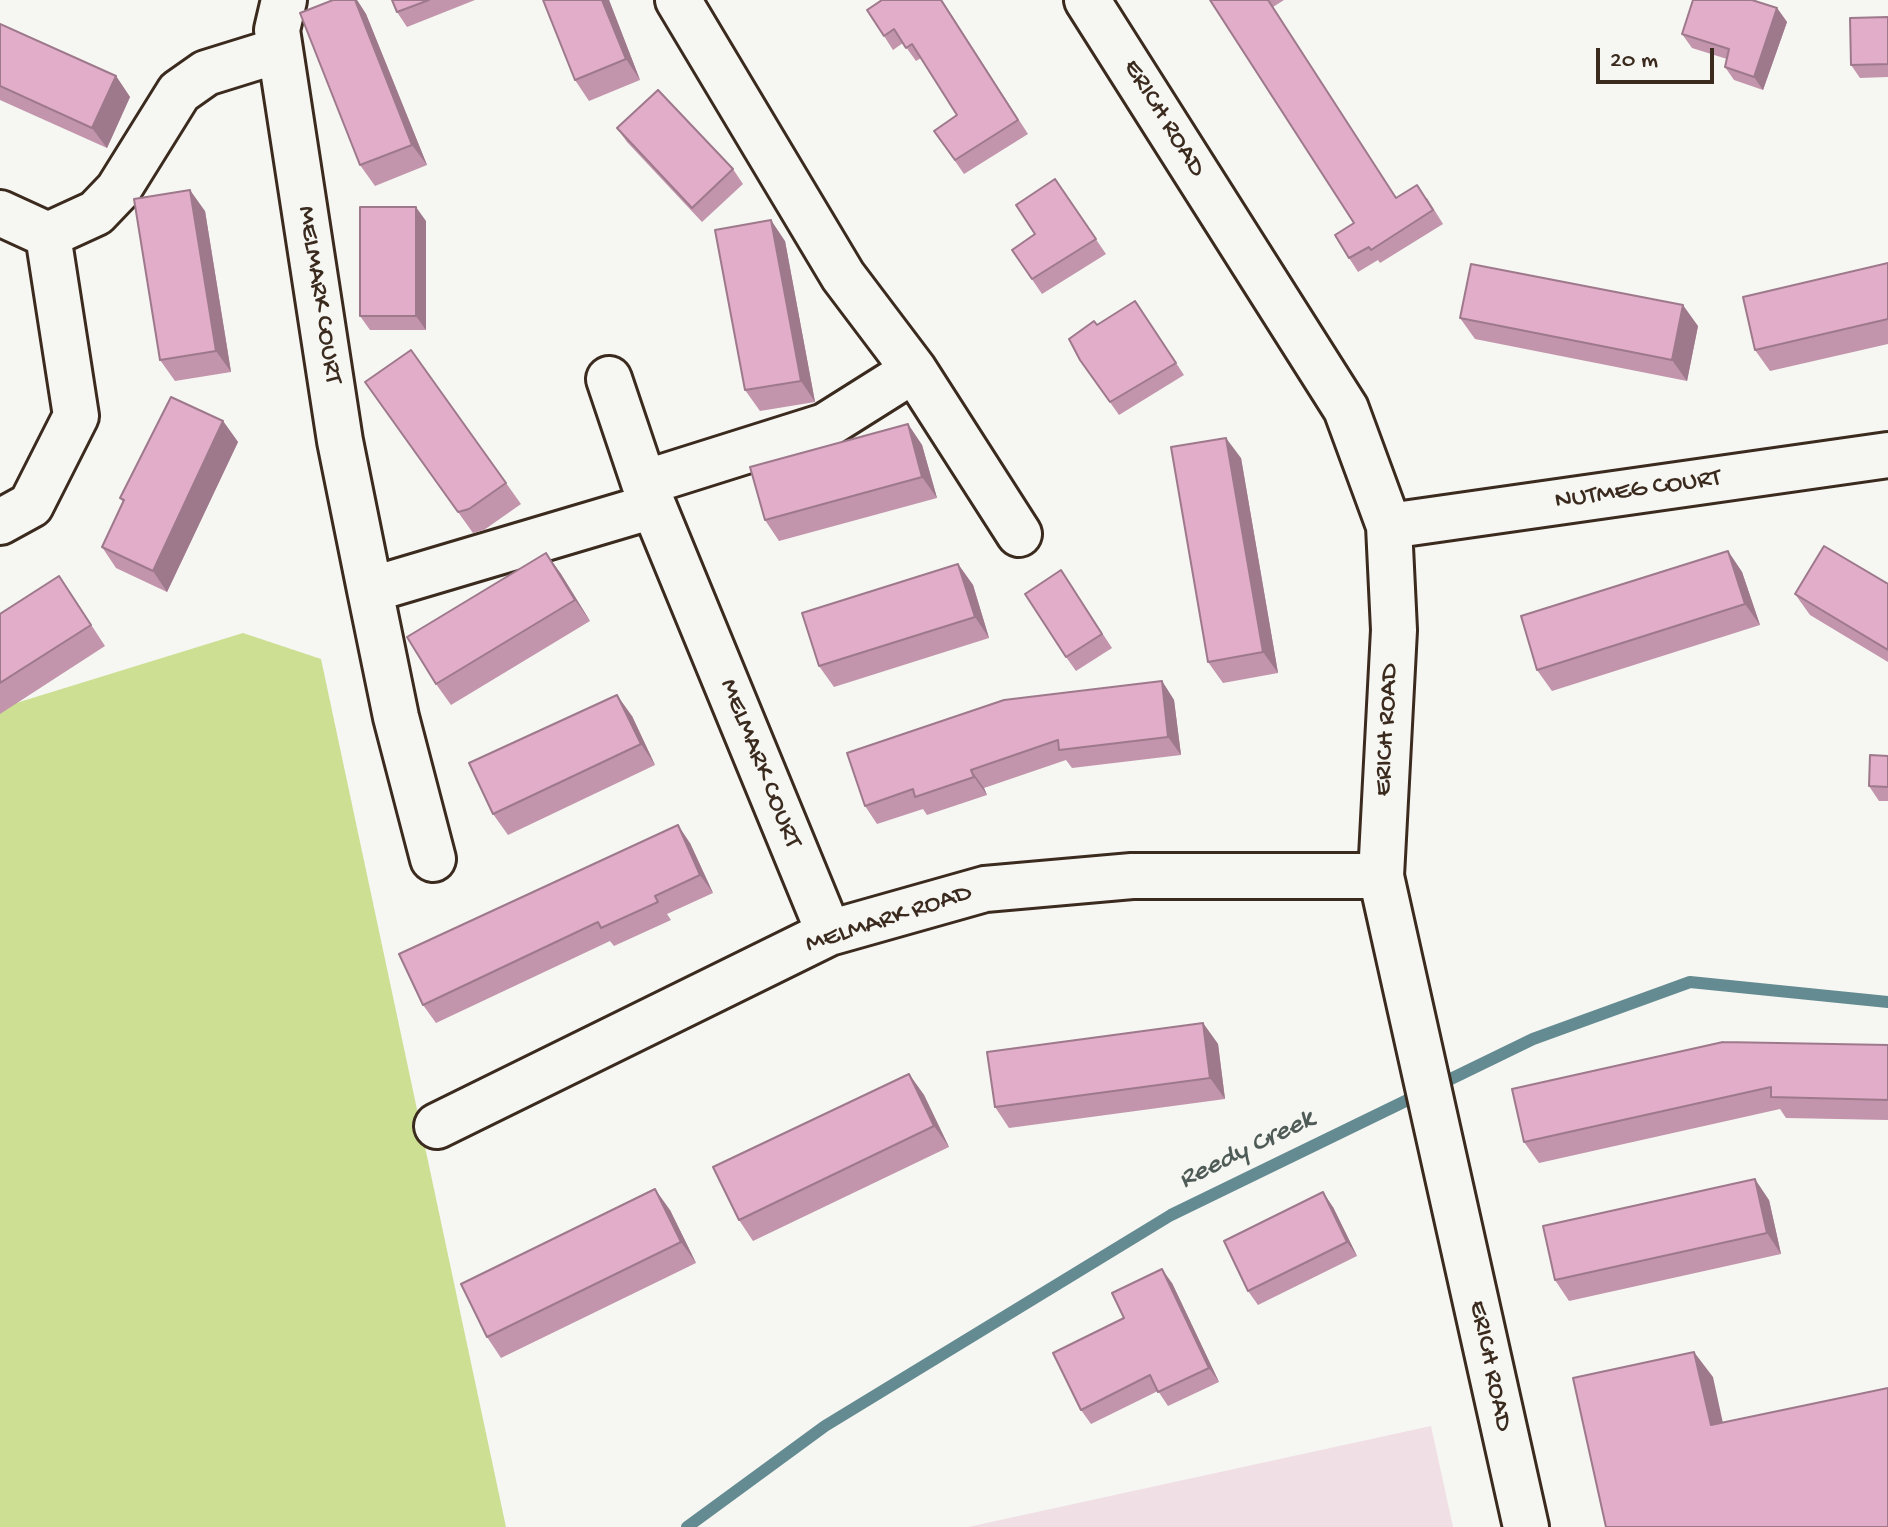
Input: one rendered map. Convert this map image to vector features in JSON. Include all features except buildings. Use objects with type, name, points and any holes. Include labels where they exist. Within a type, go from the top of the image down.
[{"type":"street","name":"MELMARK COURT","points":[[284,0],[277,30],[340,441],[396,717],[433,859]]},
{"type":"street","points":[[678,0],[843,276],[914,370],[1019,534]]},
{"type":"street","name":"ERICH ROAD","points":[[1087,0],[1346,409],[1389,526],[1394,630],[1381,876],[1526,1527]]},
{"type":"street","points":[[0,213],[48,235],[96,213],[118,190],[179,92],[206,73],[280,50]]},
{"type":"street","points":[[0,522],[31,505],[76,416],[48,235]]},
{"type":"street","points":[[370,590],[648,494],[825,426],[914,370]]},
{"type":"street","name":"MELMARK COURT","points":[[609,379],[648,494],[829,933]]},
{"type":"street","name":"NUTMEG COURT","points":[[1389,526],[1888,455]]},
{"type":"street","name":"MELMARK ROAD","points":[[437,1126],[829,933],[985,889],[1132,876],[1381,876]]},
{"type":"shaded area","points":[[1431,1426],[1453,1527],[968,1527]]},
{"type":"green space","points":[[243,633],[321,659],[506,1527],[0,1527],[0,708]]},
{"type":"waterway","name":"Reedy Creek","points":[[687,1527],[825,1426],[1171,1215],[1533,1039],[1690,982],[1888,1002]]}]
